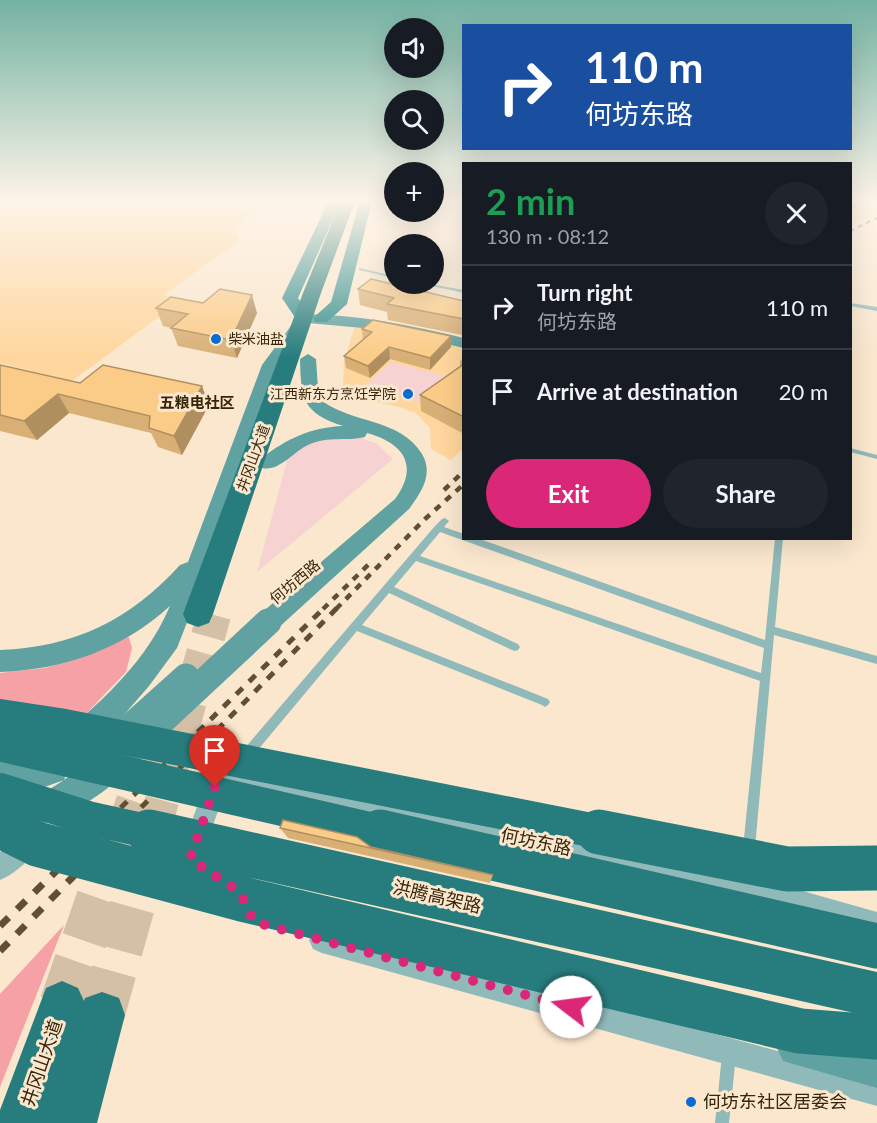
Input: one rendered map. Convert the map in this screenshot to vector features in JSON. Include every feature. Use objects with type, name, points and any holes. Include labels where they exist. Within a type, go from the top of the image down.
[{"type":"highway","name":"井冈山大道","points":[[332,253],[313,318],[206,615],[270,463],[308,359],[313,318],[325,295],[339,253]]},
{"type":"highway","points":[[0,716],[71,727],[787,869],[877,868]]},
{"type":"highway","points":[[0,744],[877,946]]},
{"type":"highway","name":"洪腾高架路","points":[[0,790],[88,818],[877,995]]},
{"type":"highway","points":[[0,827],[37,844],[242,899],[800,1031],[877,1052]]},
{"type":"highway","name":"井冈山大道","points":[[21,1123],[82,1010],[71,1123]]},
{"type":"highway","points":[[800,1031],[877,1036]]},
{"type":"main road","points":[[311,253],[290,298],[313,318],[358,320],[390,325],[462,343]]},
{"type":"main road","points":[[39,774],[106,715],[140,678],[168,640],[206,548],[270,365],[313,318],[339,304],[352,253]]},
{"type":"main road","points":[[308,359],[310,394],[314,404],[329,415],[393,436],[409,463]]},
{"type":"main road","points":[[270,463],[284,449],[303,439],[328,431],[368,434],[387,442],[409,463]]},
{"type":"main road","name":"何坊西路","points":[[0,774],[39,774],[71,764],[127,741],[267,614],[402,504],[412,491],[409,463]]},
{"type":"main road","points":[[0,661],[18,662],[66,652],[107,636],[143,614],[174,589],[206,548]]},
{"type":"main road","points":[[0,827],[64,800],[127,741]]},
{"type":"main road","points":[[219,788],[740,943],[877,966]]},
{"type":"main road","points":[[240,892],[323,927],[877,1069]]},
{"type":"street","points":[[0,868],[127,741]]},
{"type":"street","points":[[219,788],[190,859],[240,892]]},
{"type":"street","name":"何坊东路","points":[[219,788],[746,887],[877,924]]},
{"type":"street","points":[[732,1030],[877,1092]]},
{"type":"lane","points":[[361,269],[384,275]]},
{"type":"lane","points":[[444,288],[462,292]]},
{"type":"lane","points":[[852,304],[877,309]]},
{"type":"lane","points":[[852,451],[877,457]]},
{"type":"lane","points":[[219,788],[441,525],[462,536]]},
{"type":"lane","points":[[471,540],[769,646]]},
{"type":"lane","points":[[737,976],[779,540]]},
{"type":"lane","points":[[414,557],[766,679]]},
{"type":"lane","points":[[388,588],[515,647]]},
{"type":"lane","points":[[356,626],[545,702]]},
{"type":"lane","points":[[770,630],[877,660]]},
{"type":"lane","points":[[722,1123],[732,1030]]},
{"type":"shaded area","points":[[0,253],[221,253],[164,295],[183,299],[72,381],[0,363]]},
{"type":"shaded area","name":"江西新东方烹饪学院","points":[[356,321],[462,346],[462,450],[451,460],[431,449],[430,428],[416,413],[363,399],[343,389],[344,363]]},
{"type":"shaded area","points":[[391,362],[452,378],[428,405],[365,386]]},
{"type":"shaded area","points":[[356,436],[377,444],[393,459],[257,572],[288,457],[311,441]]},
{"type":"shaded area","points":[[127,631],[132,648],[126,672],[59,742],[0,757],[0,673],[45,668],[80,658]]},
{"type":"shaded area","points":[[64,925],[0,1087],[0,994]]},
{"type":"building","points":[[371,279],[384,282],[384,294],[434,294],[462,301],[462,319],[387,304],[394,298],[358,289]]},
{"type":"building","points":[[220,289],[252,295],[231,340],[171,328],[188,314],[156,308],[171,297],[203,303]]},
{"type":"building","points":[[373,320],[451,336],[430,358],[389,347],[368,366],[344,356],[372,332],[362,329]]},
{"type":"building","points":[[0,365],[80,383],[103,365],[202,386],[174,436],[149,428],[150,416],[58,394],[24,421],[0,415]]},
{"type":"building","points":[[462,365],[462,416],[420,395]]},
{"type":"building","points":[[283,820],[357,837],[371,847],[493,875],[280,828]]},
{"type":"tunnel","points":[[153,833],[214,615]]},
{"type":"tunnel","points":[[122,833],[148,758]]},
{"type":"tunnel","points":[[62,1004],[122,832]]},
{"type":"tunnel","points":[[102,1015],[153,832]]},
{"type":"railway","points":[[444,490],[462,473]]},
{"type":"railway","points":[[336,609],[425,519],[462,486]]},
{"type":"railway","points":[[323,609],[369,564]]},
{"type":"railway","points":[[95,833],[324,608]]},
{"type":"railway","points":[[116,833],[337,608]]},
{"type":"railway","points":[[0,926],[96,832]]},
{"type":"railway","points":[[0,951],[117,832]]},
{"type":"place","name":"柴米油盐","points":[[216,339]]},
{"type":"place","name":"江西新东方烹饪学院","points":[[408,394]]},
{"type":"place","name":"何坊东社区居委会","points":[[691,1102]]},
{"type":"district","name":"五粮电社区","points":[[197,403]]},
{"type":"route","points":[[215,787],[190,859],[240,892],[254,922],[571,1007]]}]
